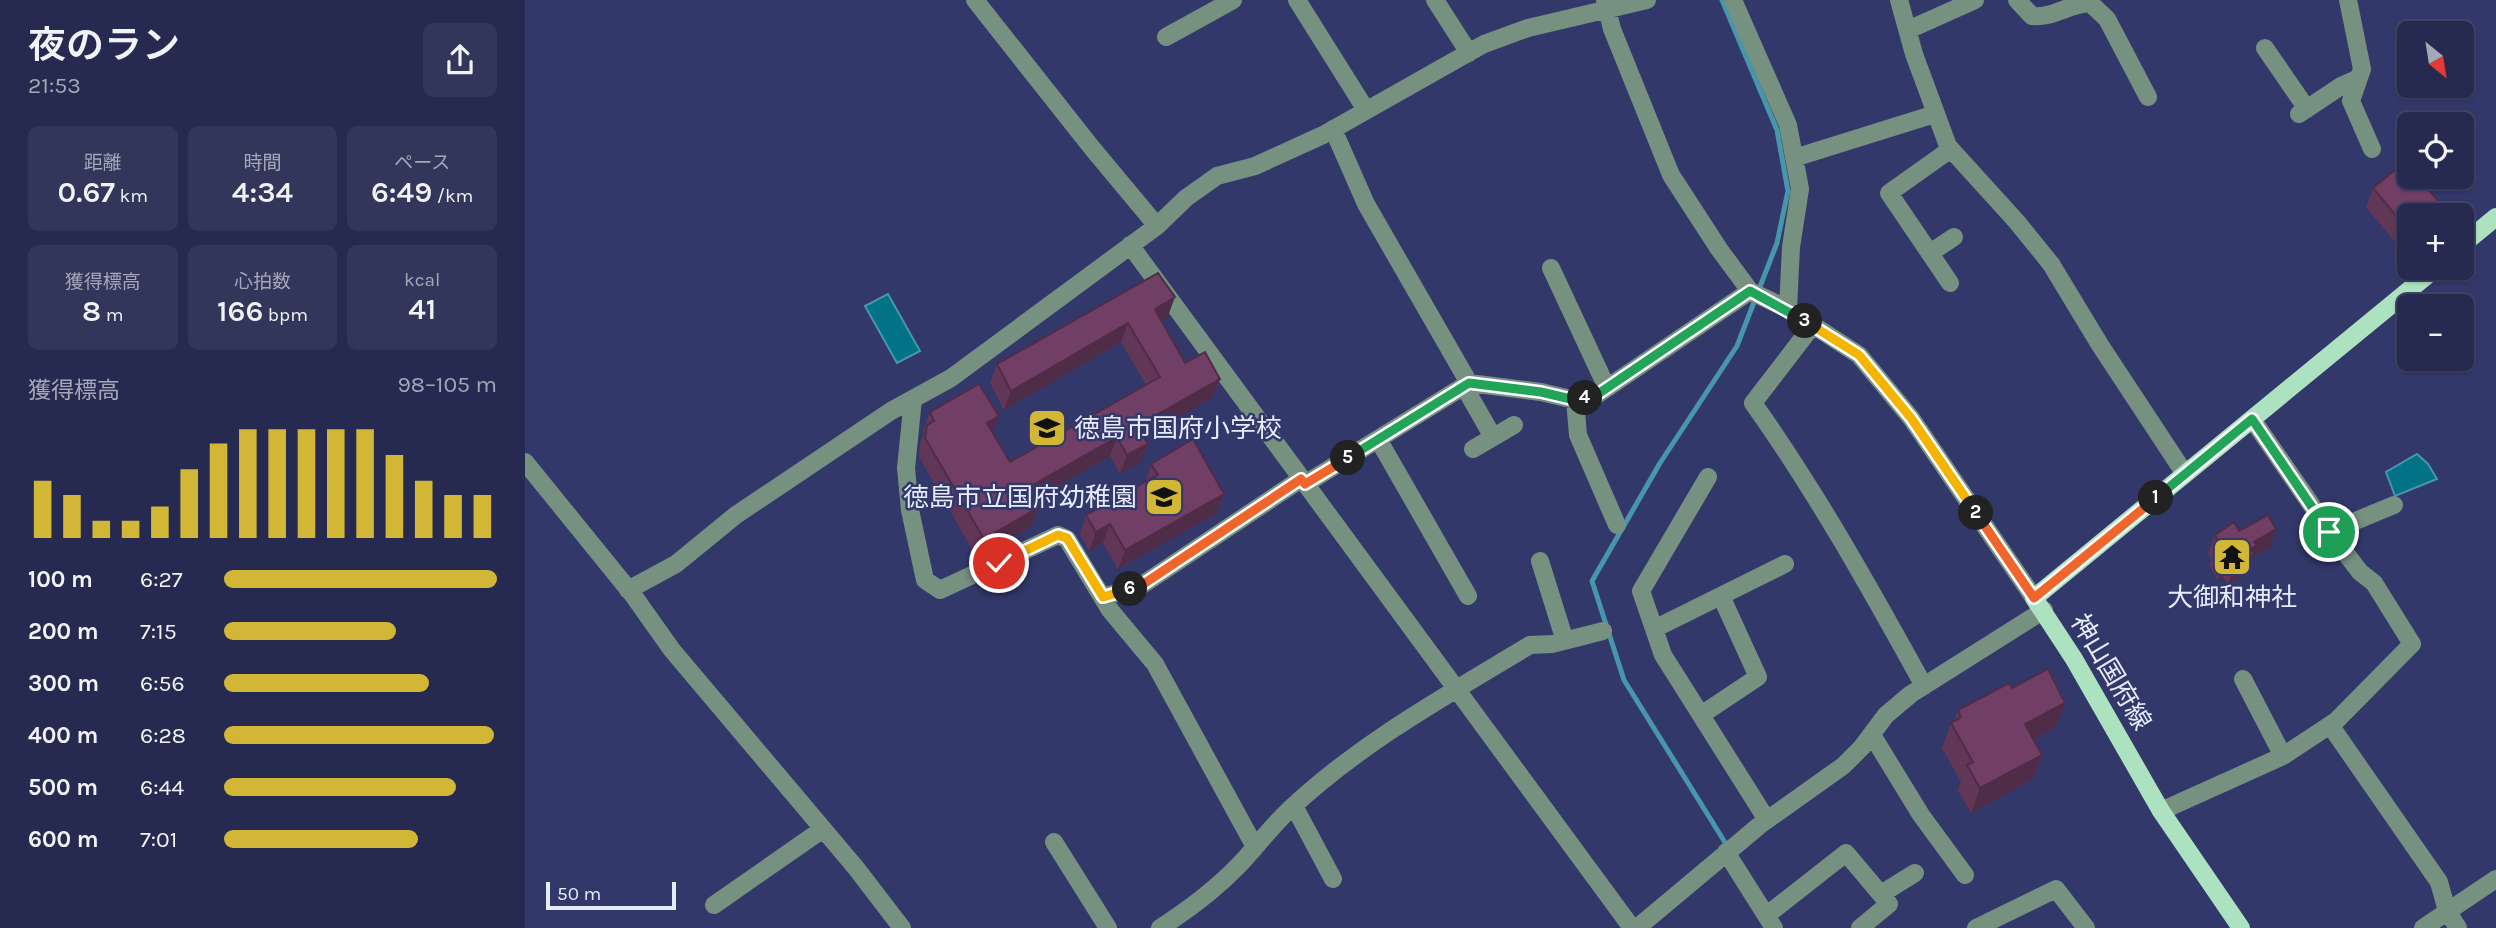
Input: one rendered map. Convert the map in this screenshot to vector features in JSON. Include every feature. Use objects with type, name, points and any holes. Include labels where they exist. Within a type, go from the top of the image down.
[{"type":"main road","points":[[2474,236],[2496,217]]},
{"type":"main road","points":[[2039,604],[2186,474],[2420,280]]},
{"type":"main road","name":"神山国府線","points":[[2039,604],[2161,811],[2241,928]]},
{"type":"street","points":[[975,0],[1157,226]]},
{"type":"street","points":[[1166,37],[1233,0]]},
{"type":"street","points":[[1297,0],[1366,110]]},
{"type":"street","points":[[1436,0],[1469,52]]},
{"type":"street","points":[[628,590],[676,564],[736,515],[891,411],[951,378],[1157,226],[1187,198],[1217,176],[1255,166],[1333,129],[1469,52],[1528,28],[1606,5],[1647,0]]},
{"type":"street","points":[[1733,0],[1788,125],[1800,189],[1791,247],[1788,309]]},
{"type":"street","points":[[1899,0],[1935,114],[1951,149],[2017,222],[2050,264],[2114,368],[2186,474]]},
{"type":"street","points":[[1908,30],[1975,0]]},
{"type":"street","points":[[2017,0],[2032,16],[2045,18],[2076,4],[2090,4],[2107,19],[2148,97]]},
{"type":"street","points":[[2348,0],[2362,69],[2351,101],[2372,149]]},
{"type":"street","points":[[1606,5],[1612,29],[1671,175],[1719,249],[1754,292],[1788,309],[1859,355],[1911,418],[2039,604],[1886,716],[1843,765],[1766,820],[1637,928]]},
{"type":"street","points":[[2265,48],[2302,112],[2341,86],[2359,78]]},
{"type":"street","points":[[1794,158],[1935,114]]},
{"type":"street","points":[[1333,129],[1366,204],[1469,383],[1469,395],[1493,437]]},
{"type":"street","points":[[1950,284],[1889,193],[1951,149]]},
{"type":"street","points":[[1930,253],[1954,237]]},
{"type":"street","points":[[1131,245],[1632,928]]},
{"type":"street","points":[[1551,268],[1607,388]]},
{"type":"street","points":[[1103,597],[1142,585],[1303,482],[1469,383],[1541,392],[1575,400],[1595,396],[1754,292]]},
{"type":"street","points":[[1813,325],[1753,403],[1850,554],[1924,686]]},
{"type":"street","points":[[913,399],[906,468],[910,510],[925,580],[940,590],[1058,535],[1067,538],[1110,610],[1155,664],[1255,847]]},
{"type":"street","points":[[1575,400],[1578,435],[1617,526]]},
{"type":"street","points":[[2161,811],[2283,756],[2330,725],[2412,644],[2374,583],[2360,572],[2329,532],[2252,419]]},
{"type":"street","points":[[1473,449],[1514,425]]},
{"type":"street","points":[[1378,439],[1468,596]]},
{"type":"street","points":[[525,462],[628,590],[671,650],[823,829],[902,928]]},
{"type":"street","points":[[1708,477],[1641,591],[1663,655],[1766,820]]},
{"type":"street","points":[[2329,532],[2394,505]]},
{"type":"street","points":[[1540,561],[1565,641]]},
{"type":"street","points":[[1654,629],[1785,564]]},
{"type":"street","points":[[1701,715],[1758,677],[1721,596]]},
{"type":"street","points":[[1165,927],[1237,867],[1294,806],[1340,766],[1402,723],[1529,645],[1565,641],[1603,631]]},
{"type":"street","points":[[2243,679],[2283,756]]},
{"type":"street","points":[[2330,725],[2439,883],[2447,911],[2458,928]]},
{"type":"street","points":[[1872,735],[1921,815],[1965,875]]},
{"type":"street","points":[[1294,806],[1333,879]]},
{"type":"street","points":[[714,905],[823,829]]},
{"type":"street","points":[[1054,842],[1108,928]]},
{"type":"street","points":[[1726,852],[1771,922],[1846,853],[1889,904],[1860,928]]},
{"type":"street","points":[[1881,894],[1915,873]]},
{"type":"street","points":[[2423,928],[2496,879]]},
{"type":"street","points":[[1976,928],[2056,889],[2086,928]]},
{"type":"water","points":[[888,294],[920,351],[897,363],[865,306]]},
{"type":"water","points":[[2417,454],[2428,464],[2437,479],[2395,496],[2386,472]]},
{"type":"building","points":[[2397,168],[2397,189],[2428,189],[2440,203],[2397,203],[2397,217],[2373,188]]},
{"type":"building","points":[[1158,273],[1175,297],[1155,309],[1185,363],[1205,352],[1220,379],[1137,426],[1148,444],[1127,455],[1117,437],[1026,489],[1038,508],[984,539],[925,438],[927,425],[934,421],[930,412],[979,384],[999,416],[987,423],[1010,462],[1160,377],[1128,323],[1011,391],[997,364]]},
{"type":"building","points":[[1193,439],[1224,494],[1125,550],[1110,524],[1096,532],[1086,515],[1158,475],[1151,464]]},
{"type":"building","points":[[2268,515],[2276,529],[2254,542],[2257,545],[2251,549],[2254,554],[2235,565],[2230,558],[2225,561],[2216,546],[2220,544],[2215,535],[2234,522],[2239,531]]},
{"type":"building","points":[[2048,669],[2065,703],[2025,724],[2042,755],[1980,788],[1967,765],[1973,762],[1951,723],[1961,717],[1958,710],[2009,683],[2012,688]]},
{"type":"waterway","points":[[1722,0],[1777,130],[1788,191],[1777,243],[1737,346],[1660,463],[1592,581],[1624,680],[1726,844]]},
{"type":"place","name":"徳島市国府小学校","points":[[1047,428]]},
{"type":"place","name":"徳島市立国府幼稚園","points":[[1164,497]]},
{"type":"place","name":"大御和神社","points":[[2232,557]]},
{"type":"route","points":[[999,563],[1058,535],[1067,538],[1103,597],[1142,585],[1301,479],[1305,484],[1469,383],[1541,392],[1575,400],[1595,396],[1750,291],[1788,309],[1859,355],[1911,418],[2034,598],[2252,419],[2329,532]]}]
